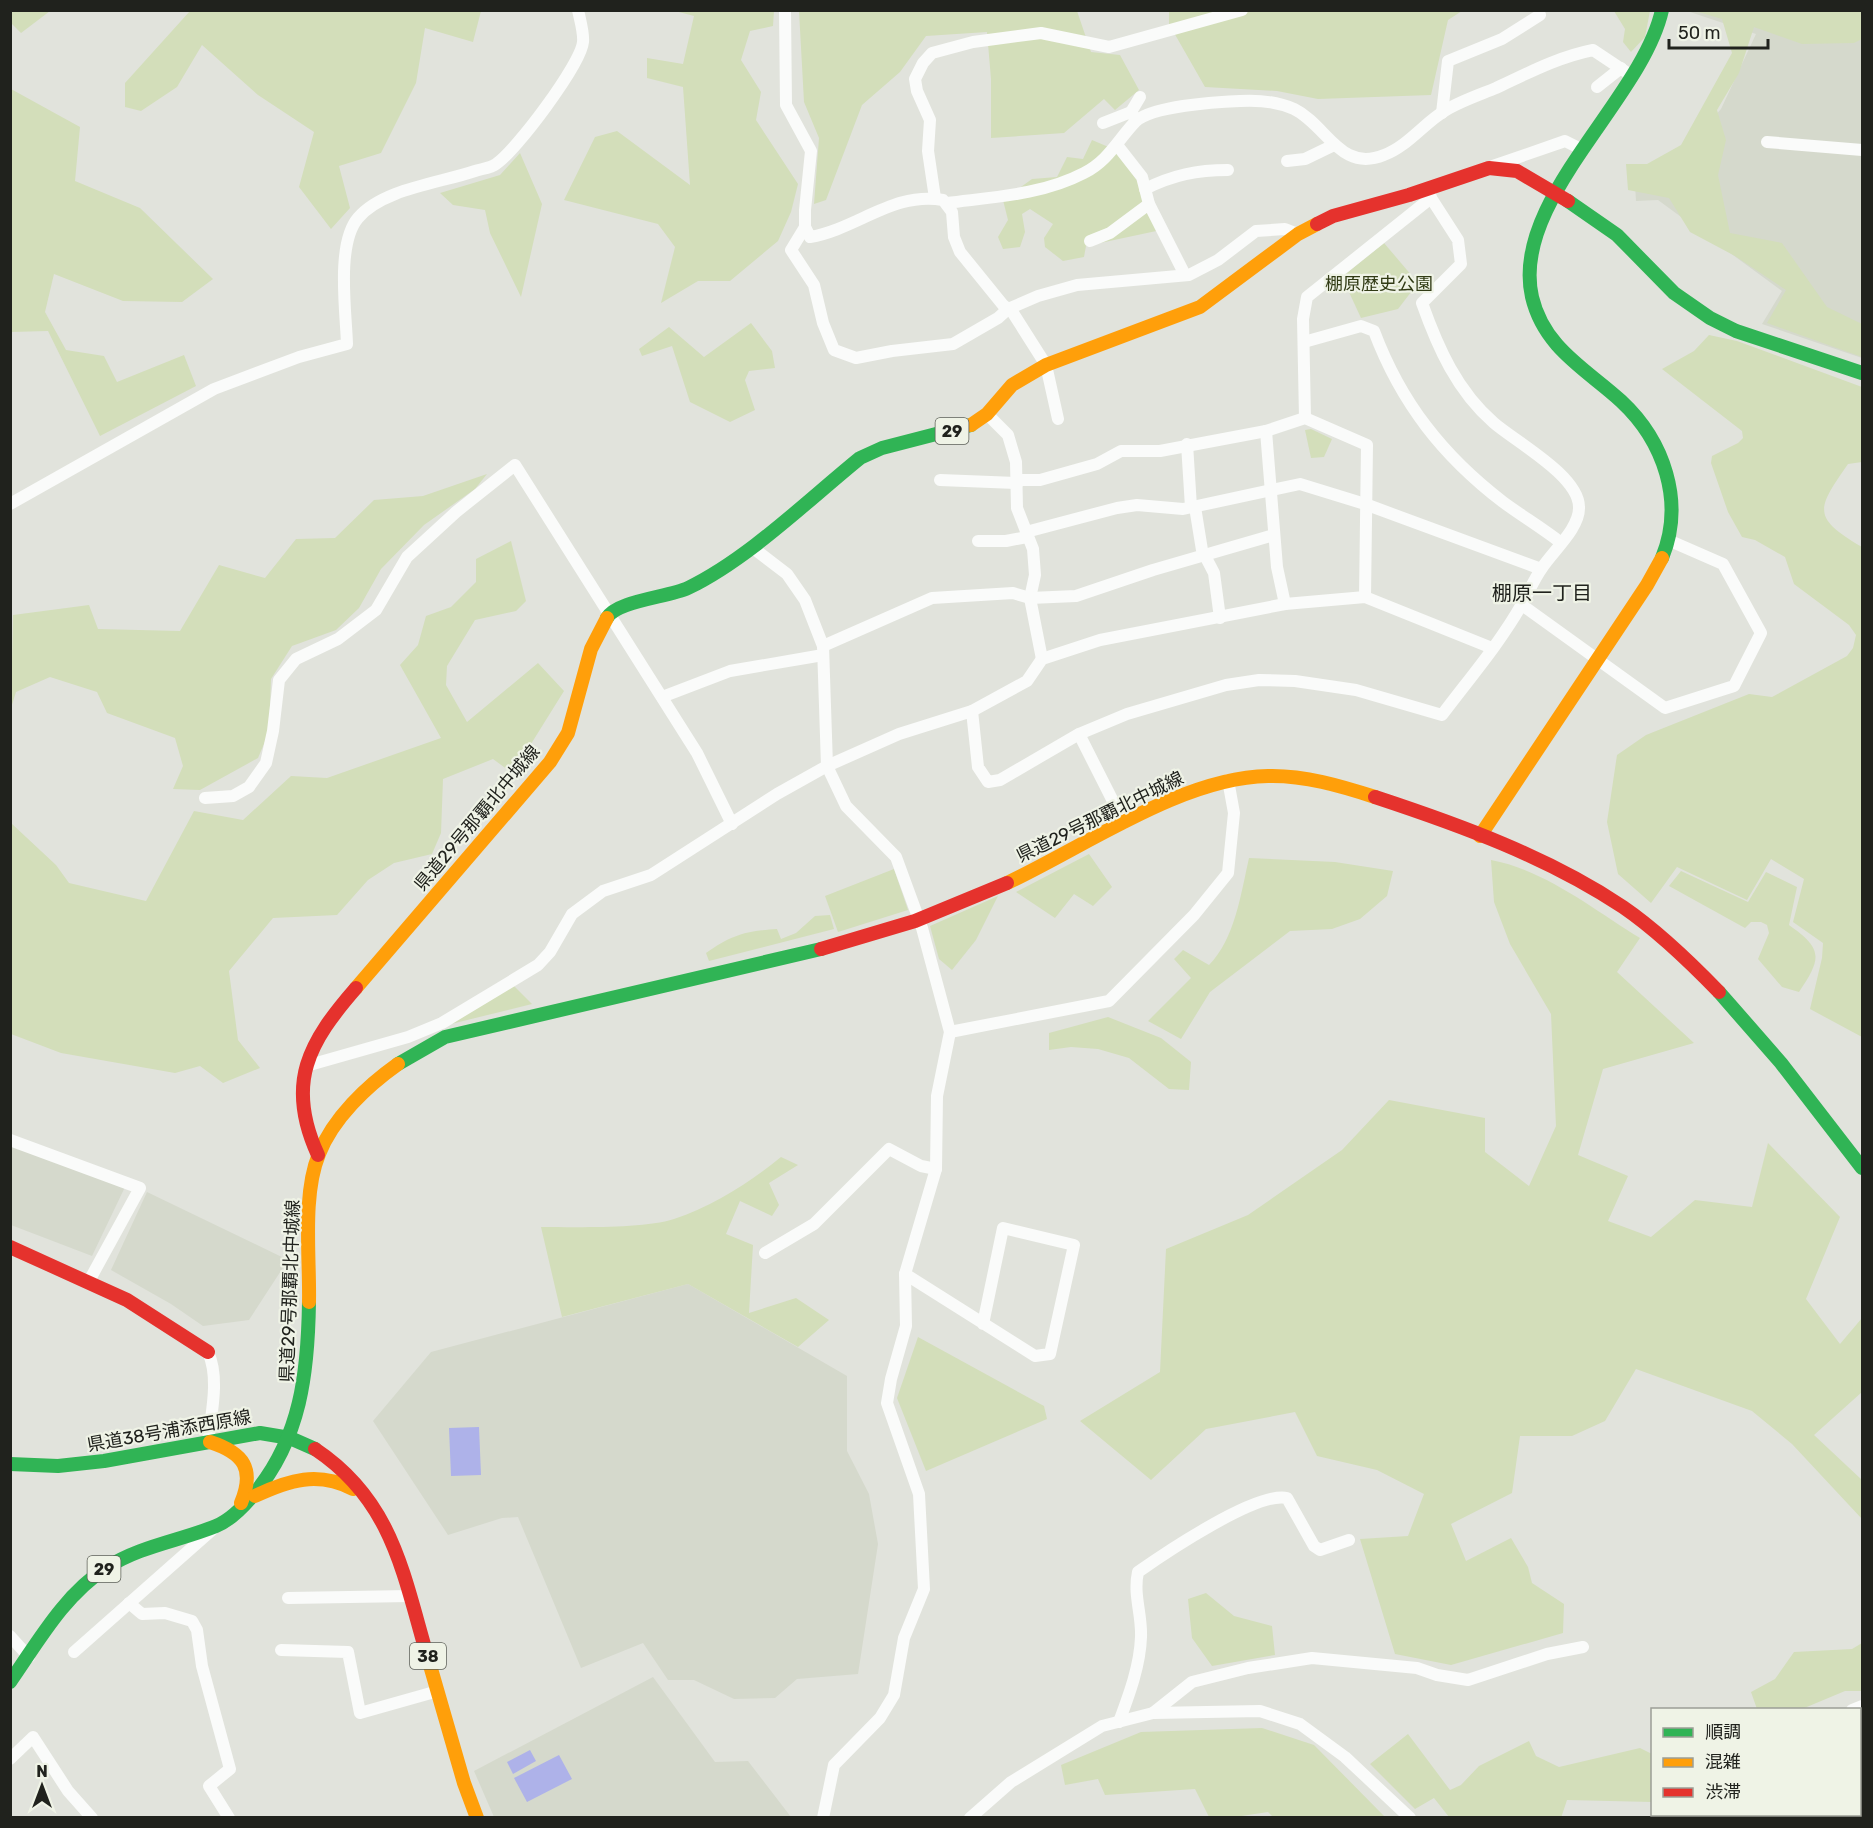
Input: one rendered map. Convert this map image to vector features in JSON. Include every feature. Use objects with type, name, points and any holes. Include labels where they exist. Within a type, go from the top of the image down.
[{"type":"main road","points":[[1480,836],[1647,585],[1668,540],[1671,496],[1667,472],[1658,448],[1643,423],[1622,401],[1565,358],[1547,338],[1537,320],[1529,284],[1531,257],[1542,224],[1626,72],[1656,35],[1662,10]]},
{"type":"main road","name":"29","points":[[609,614],[620,608],[684,590],[718,573],[753,548],[860,458],[882,448],[968,427],[987,414],[1012,385],[1046,366],[1200,307],[1298,234],[1333,216],[1430,193],[1489,168],[1517,171],[1557,194],[1617,235],[1674,293],[1710,318],[1736,332],[1863,373]]},
{"type":"main road","name":"県道29号那覇北中城線","points":[[318,1155],[312,1143],[306,1117],[306,1066],[322,1030],[550,762],[568,733],[591,649],[609,614]]},
{"type":"main road","name":"県道29号那覇北中城線","points":[[10,1682],[76,1594],[105,1568],[136,1553],[218,1525],[251,1498],[274,1467],[290,1438],[301,1406],[307,1371],[310,1215],[318,1155],[345,1112],[378,1076],[416,1052],[446,1037],[839,945],[920,919],[1046,864],[1174,798],[1228,780],[1284,776],[1328,782],[1480,836],[1599,893],[1624,908],[1676,950],[1743,1016],[1863,1168]]},
{"type":"main road","points":[[10,1248],[89,1281],[166,1323],[208,1352]]},
{"type":"main road","name":"県道38号浦添西原線","points":[[10,1464],[75,1466],[257,1433],[290,1438],[329,1460],[369,1500],[381,1517],[396,1548],[464,1783],[477,1818]]},
{"type":"main road","points":[[208,1442],[231,1449],[245,1463],[247,1484],[238,1510]]},
{"type":"main road","points":[[251,1498],[297,1478],[316,1476],[344,1483],[369,1500]]},
{"type":"street","points":[[10,504],[214,389],[299,357],[347,344],[345,271],[349,236],[357,219],[372,206],[397,193],[443,182],[496,164],[545,107],[578,58],[583,41],[578,10]]},
{"type":"street","points":[[785,10],[786,105],[811,151],[805,227],[791,250],[814,285],[823,323],[834,350],[856,358],[953,344],[998,318],[1008,309],[1038,296],[1077,285],[1185,275],[1218,260],[1256,231],[1286,228],[1298,234]]},
{"type":"street","points":[[935,198],[928,151],[930,120],[916,91],[915,79],[923,63],[932,53],[973,42],[1041,33],[1109,47],[1242,10]]},
{"type":"street","points":[[1442,113],[1448,62],[1502,39],[1540,15]]},
{"type":"street","points":[[1103,123],[1179,106],[1205,102],[1251,100],[1294,109],[1309,119],[1342,154],[1361,159],[1383,156],[1404,143],[1418,129],[1442,113],[1567,55],[1593,50],[1626,72],[1597,87]]},
{"type":"street","points":[[805,227],[810,237],[824,234],[903,200],[935,198],[947,203],[1025,193],[1054,185],[1102,163],[1117,145],[1134,116],[1140,97]]},
{"type":"street","points":[[1489,168],[1565,141],[1583,150]]},
{"type":"street","points":[[1767,142],[1863,150]]},
{"type":"street","points":[[1117,145],[1142,177],[1149,204],[1185,275]]},
{"type":"street","points":[[1287,161],[1305,159],[1334,145]]},
{"type":"street","points":[[1145,189],[1173,176],[1201,170],[1228,170]]},
{"type":"street","points":[[972,711],[978,767],[988,782],[1000,780],[1079,735],[1127,714],[1226,685],[1259,680],[1295,681],[1356,690],[1442,715],[1522,605],[1541,569],[1576,520],[1580,507],[1577,494],[1567,480],[1494,423],[1469,399],[1437,346],[1422,303],[1461,264],[1458,240],[1430,193],[1307,297],[1303,319],[1305,418]]},
{"type":"street","points":[[947,203],[952,212],[954,237],[960,252],[1008,309],[1046,366],[1058,419]]},
{"type":"street","points":[[1090,241],[1110,233],[1149,204]]},
{"type":"street","points":[[1304,342],[1361,326],[1374,331],[1387,364],[1414,413],[1453,459],[1504,503],[1560,542]]},
{"type":"street","points":[[987,414],[1008,435],[1016,462],[1017,508],[1033,549],[1035,575],[1030,598],[1042,659]]},
{"type":"street","points":[[940,480],[1016,483],[1022,480],[1040,480],[1097,464],[1121,451],[1160,451],[1187,444],[1266,431],[1305,418],[1367,445],[1365,597]]},
{"type":"street","points":[[1266,431],[1277,567],[1284,604]]},
{"type":"street","points":[[1187,444],[1196,524],[1205,555],[1214,573],[1220,618]]},
{"type":"street","points":[[205,798],[233,796],[249,787],[266,763],[273,731],[279,680],[296,659],[338,639],[376,610],[407,557],[456,512],[515,465],[697,753],[732,824]]},
{"type":"street","points":[[978,541],[1006,541],[1137,505],[1183,509],[1300,484],[1365,504],[1541,569]]},
{"type":"street","points":[[662,697],[730,671],[823,650],[932,598],[1013,593],[1030,598],[1076,596],[1274,535]]},
{"type":"street","points":[[1522,605],[1665,708],[1734,686],[1761,633],[1723,564],[1668,540]]},
{"type":"street","points":[[753,548],[787,574],[805,600],[823,650],[823,709],[827,766],[846,806],[896,857],[920,919],[950,1032],[937,1096],[936,1169],[905,1275],[906,1326],[891,1379],[887,1403],[919,1494],[924,1588],[904,1638],[894,1695],[880,1718],[834,1765],[823,1818]]},
{"type":"street","points":[[306,1066],[408,1037],[442,1023],[538,965],[550,952],[572,914],[603,891],[651,875],[777,794],[827,766],[899,734],[972,711],[1027,681],[1042,659],[1100,640],[1284,604],[1365,597],[1492,648]]},
{"type":"street","points":[[1079,735],[1124,823]]},
{"type":"street","points":[[950,1032],[1109,1001],[1194,915],[1228,873],[1234,813],[1228,780]]},
{"type":"street","points":[[442,1023],[446,1037]]},
{"type":"street","points":[[408,1037],[416,1052]]},
{"type":"street","points":[[10,1140],[140,1188],[89,1281]]},
{"type":"street","points":[[765,1253],[814,1224],[889,1149],[921,1166],[936,1169]]},
{"type":"street","points":[[905,1275],[983,1324],[1035,1356],[1050,1354],[1074,1245],[1003,1228],[983,1324]]},
{"type":"street","points":[[208,1352],[213,1363],[208,1442]]},
{"type":"street","points":[[1119,1722],[1138,1660],[1142,1635],[1134,1589],[1138,1572],[1247,1507],[1277,1496],[1287,1498],[1314,1546],[1320,1550],[1349,1540]]},
{"type":"street","points":[[74,1652],[218,1525]]},
{"type":"street","points":[[288,1598],[410,1596]]},
{"type":"street","points":[[129,1603],[142,1614],[165,1613],[192,1622],[197,1630],[202,1666],[230,1769],[209,1786],[229,1818]]},
{"type":"street","points":[[10,1636],[28,1657]]},
{"type":"street","points":[[1153,1713],[1192,1682],[1248,1668],[1312,1658],[1417,1668],[1437,1675],[1468,1680],[1547,1654],[1583,1647]]},
{"type":"street","points":[[281,1650],[348,1652],[360,1713],[438,1691]]},
{"type":"street","points":[[970,1818],[1011,1782],[1102,1726],[1153,1713],[1260,1711],[1300,1724],[1345,1757],[1410,1818]]},
{"type":"street","points":[[10,1759],[33,1737],[68,1791],[92,1818]]},
{"type":"shaded area","points":[[1687,11],[1862,11],[1862,358],[1762,324],[1782,291],[1658,200],[1636,201],[1634,168],[1677,158],[1721,109],[1756,34]]},
{"type":"shaded area","points":[[10,1144],[125,1187],[92,1256],[11,1225]]},
{"type":"shaded area","points":[[147,1192],[288,1260],[249,1320],[203,1326],[171,1304],[111,1270]]},
{"type":"shaded area","points":[[688,1284],[847,1376],[847,1451],[869,1494],[878,1544],[858,1674],[797,1679],[775,1698],[734,1699],[694,1680],[668,1680],[643,1643],[581,1668],[518,1517],[502,1518],[448,1535],[373,1421],[431,1352]]},
{"type":"shaded area","points":[[653,1677],[715,1762],[748,1761],[791,1817],[494,1817],[474,1771]]},
{"type":"green space","points":[[10,11],[50,11],[21,33],[11,23]]},
{"type":"green space","points":[[190,11],[481,11],[473,42],[425,28],[416,83],[381,153],[339,166],[350,208],[331,229],[299,187],[314,132],[258,95],[202,45],[177,87],[141,111],[125,107],[125,83]]},
{"type":"green space","points":[[675,11],[774,11],[773,26],[750,31],[741,60],[761,92],[756,120],[798,184],[791,212],[778,241],[730,281],[698,281],[661,303],[675,247],[658,224],[564,200],[595,137],[617,131],[690,185],[683,87],[647,78],[647,58],[683,64],[694,16]]},
{"type":"green space","points":[[799,11],[1077,11],[1091,52],[1120,55],[1139,90],[1115,110],[1104,99],[1064,133],[991,138],[991,79],[987,32],[926,36],[900,72],[862,105],[826,200],[814,204],[819,138],[804,102]]},
{"type":"green space","points":[[1169,11],[1462,11],[1448,20],[1431,95],[1318,99],[1277,91],[1205,87],[1169,24]]},
{"type":"green space","points":[[1614,11],[1650,11],[1645,37],[1631,52],[1623,42],[1625,29]]},
{"type":"green space","points":[[1695,11],[1862,11],[1862,39],[1854,43],[1802,44],[1754,27],[1739,73],[1717,110],[1726,140],[1718,175],[1730,233],[1782,243],[1827,307],[1862,324],[1862,357],[1767,323],[1786,290],[1735,256],[1690,232],[1669,198],[1628,190],[1626,164],[1647,164],[1681,145],[1732,53],[1722,19]]},
{"type":"green space","points":[[11,89],[80,127],[75,181],[140,208],[213,279],[182,302],[123,301],[54,274],[45,312],[66,350],[104,356],[117,382],[184,355],[196,386],[100,436],[48,331],[11,332]]},
{"type":"green space","points":[[1092,140],[1118,151],[1137,175],[1161,230],[1086,246],[1084,257],[1063,261],[1045,247],[1044,238],[1053,224],[1030,209],[1022,214],[1025,232],[1020,247],[1003,249],[998,237],[1008,220],[1003,200],[1032,179],[1057,177],[1067,157],[1083,159]]},
{"type":"green space","points":[[520,153],[542,204],[521,297],[490,233],[485,210],[453,205],[440,193],[500,175]]},
{"type":"green space","name":"棚原歴史公園","points":[[1384,243],[1418,283],[1398,309],[1361,318],[1342,277]]},
{"type":"green space","points":[[751,323],[772,351],[775,368],[749,371],[745,380],[755,410],[730,422],[690,402],[672,346],[642,356],[639,349],[669,327],[704,357]]},
{"type":"green space","points":[[1709,335],[1737,341],[1862,387],[1862,462],[1848,464],[1830,492],[1824,511],[1827,520],[1834,528],[1862,547],[1862,1037],[1810,1009],[1822,958],[1823,943],[1793,922],[1804,879],[1771,859],[1747,900],[1677,867],[1651,903],[1618,874],[1607,822],[1617,755],[1646,735],[1749,694],[1772,697],[1847,656],[1853,648],[1856,635],[1849,625],[1794,584],[1785,557],[1755,540],[1742,537],[1728,512],[1711,463],[1712,456],[1738,443],[1743,438],[1742,431],[1662,369],[1694,351]]},
{"type":"green space","points":[[1311,429],[1332,439],[1324,457],[1311,458],[1305,430]]},
{"type":"green space","points":[[487,474],[475,489],[424,525],[381,569],[359,608],[336,630],[292,646],[271,679],[269,732],[258,758],[200,790],[173,789],[183,766],[175,738],[107,713],[97,692],[50,677],[16,692],[11,708],[13,615],[89,605],[98,629],[180,631],[219,565],[265,578],[296,539],[335,538],[374,500],[423,496]]},
{"type":"green space","points":[[511,541],[526,601],[516,611],[475,620],[447,666],[446,685],[467,722],[538,663],[564,691],[521,760],[508,770],[493,759],[443,779],[441,833],[432,854],[394,863],[368,880],[337,915],[273,918],[229,971],[238,1040],[260,1068],[223,1083],[200,1066],[175,1073],[61,1053],[11,1034],[11,823],[56,865],[69,883],[146,901],[194,811],[243,820],[291,776],[327,778],[441,738],[400,665],[418,645],[426,616],[451,607],[476,582],[476,559]]},
{"type":"green space","points":[[1089,854],[1112,887],[1093,906],[1074,894],[1055,918],[1016,892]]},
{"type":"green space","points":[[1249,858],[1335,862],[1393,871],[1387,896],[1360,919],[1332,929],[1290,931],[1210,992],[1181,1039],[1148,1021],[1191,978],[1174,959],[1183,950],[1209,965],[1218,954],[1236,915]]},
{"type":"green space","points":[[1491,860],[1511,865],[1549,881],[1640,938],[1617,972],[1694,1043],[1603,1069],[1578,1155],[1628,1176],[1608,1221],[1651,1237],[1695,1200],[1752,1207],[1768,1143],[1840,1217],[1806,1299],[1840,1344],[1862,1318],[1862,1392],[1814,1435],[1862,1480],[1862,1519],[1792,1444],[1752,1411],[1636,1369],[1605,1421],[1572,1436],[1520,1436],[1512,1493],[1451,1524],[1466,1561],[1511,1538],[1528,1567],[1532,1583],[1564,1604],[1563,1633],[1451,1665],[1395,1654],[1360,1539],[1408,1536],[1424,1494],[1377,1470],[1317,1456],[1295,1412],[1206,1429],[1151,1480],[1080,1421],[1160,1372],[1166,1249],[1248,1215],[1342,1150],[1389,1100],[1485,1118],[1485,1152],[1529,1186],[1556,1126],[1551,1014],[1510,944],[1494,902]]},
{"type":"green space","points":[[894,869],[908,910],[838,932],[825,896]]},
{"type":"green space","points":[[1681,871],[1748,902],[1766,872],[1797,887],[1789,925],[1808,941],[1815,955],[1812,971],[1799,992],[1782,987],[1758,959],[1769,933],[1767,925],[1761,922],[1751,922],[1745,928],[1669,886]]},
{"type":"green space","points":[[998,896],[976,940],[952,970],[939,959],[930,926]]},
{"type":"green space","points":[[830,915],[834,929],[709,961],[706,953],[731,938],[756,931],[777,929],[781,939],[796,933],[815,916]]},
{"type":"green space","points":[[514,986],[532,1004],[451,1024]]},
{"type":"green space","points":[[1108,1017],[1161,1038],[1191,1062],[1189,1090],[1169,1089],[1129,1058],[1098,1049],[1071,1047],[1049,1050],[1049,1033]]},
{"type":"green space","points":[[781,1157],[798,1165],[769,1183],[779,1205],[772,1216],[740,1201],[726,1234],[753,1245],[749,1313],[796,1298],[829,1320],[798,1347],[688,1284],[562,1317],[541,1227],[627,1226],[674,1219],[730,1193]]},
{"type":"green space","points":[[918,1337],[1044,1406],[1047,1419],[926,1471],[897,1398]]},
{"type":"green space","points":[[1206,1593],[1234,1616],[1272,1626],[1275,1655],[1212,1666],[1192,1638],[1188,1599]]},
{"type":"green space","points":[[1862,1643],[1862,1691],[1845,1691],[1804,1708],[1757,1708],[1751,1692],[1775,1679],[1794,1652],[1852,1649]]},
{"type":"green space","points":[[1262,1728],[1314,1745],[1385,1817],[1274,1818],[1268,1812],[1235,1817],[1209,1817],[1195,1789],[1105,1795],[1098,1779],[1065,1785],[1061,1765],[1141,1732]]},
{"type":"green space","points":[[1408,1734],[1450,1790],[1461,1785],[1479,1766],[1529,1741],[1536,1756],[1559,1767],[1640,1748],[1651,1754],[1651,1802],[1567,1800],[1561,1818],[1449,1817],[1434,1798],[1415,1809],[1370,1764]]},
{"type":"water","points":[[479,1427],[481,1475],[451,1476],[449,1428]]},
{"type":"water","points":[[530,1750],[536,1761],[513,1774],[507,1762]]},
{"type":"water","points":[[559,1755],[572,1779],[527,1802],[514,1778]]},
{"type":"traffic: fast","points":[[1662,10],[1650,44],[1630,79],[1558,188],[1540,224],[1530,261],[1532,297],[1546,330],[1568,356],[1621,401],[1636,417],[1659,453],[1670,494],[1671,515],[1669,537],[1662,558]]},
{"type":"traffic: fast","points":[[1568,201],[1617,235],[1674,293],[1710,318],[1736,331],[1862,373]]},
{"type":"traffic: fast","points":[[607,618],[621,607],[688,588],[733,562],[860,458],[882,448],[971,425]]},
{"type":"traffic: fast","points":[[398,1064],[445,1037],[821,949]]},
{"type":"traffic: fast","points":[[1719,992],[1781,1063],[1862,1168]]},
{"type":"traffic: fast","points":[[10,1682],[53,1620],[91,1579],[132,1554],[222,1523],[237,1512],[254,1494],[270,1473],[282,1450],[299,1403],[307,1354],[309,1302]]},
{"type":"traffic: fast","points":[[10,1464],[58,1466],[104,1461],[260,1433],[290,1438],[315,1449]]},
{"type":"traffic: slow","points":[[971,425],[987,414],[1012,385],[1046,365],[1200,307],[1298,234],[1317,224]]},
{"type":"traffic: slow","points":[[1480,836],[1647,585],[1662,558]]},
{"type":"traffic: slow","points":[[356,988],[550,762],[568,733],[591,649],[607,618]]},
{"type":"traffic: slow","points":[[1007,883],[1134,816],[1202,788],[1236,779],[1268,776],[1295,777],[1336,785],[1375,797]]},
{"type":"traffic: slow","points":[[309,1302],[310,1188],[319,1154],[333,1128],[352,1104],[398,1064]]},
{"type":"traffic: slow","points":[[210,1442],[231,1451],[244,1464],[247,1481],[241,1503]]},
{"type":"traffic: slow","points":[[255,1496],[292,1482],[316,1479],[340,1483],[353,1489]]},
{"type":"traffic: slow","points":[[425,1648],[464,1783],[477,1818]]},
{"type":"traffic: jam","points":[[1317,224],[1333,216],[1409,195],[1489,168],[1517,171],[1568,201]]},
{"type":"traffic: jam","points":[[1375,797],[1503,844],[1594,889],[1649,926],[1719,992]]},
{"type":"traffic: jam","points":[[821,949],[915,921],[1007,883]]},
{"type":"traffic: jam","points":[[318,1155],[308,1129],[303,1106],[303,1085],[307,1065],[326,1027],[356,988]]},
{"type":"traffic: jam","points":[[10,1247],[127,1300],[208,1352]]},
{"type":"traffic: jam","points":[[315,1449],[361,1490],[377,1513],[400,1563],[425,1648]]},
{"type":"district","name":"棚原一丁目","points":[[1542,593]]}]
